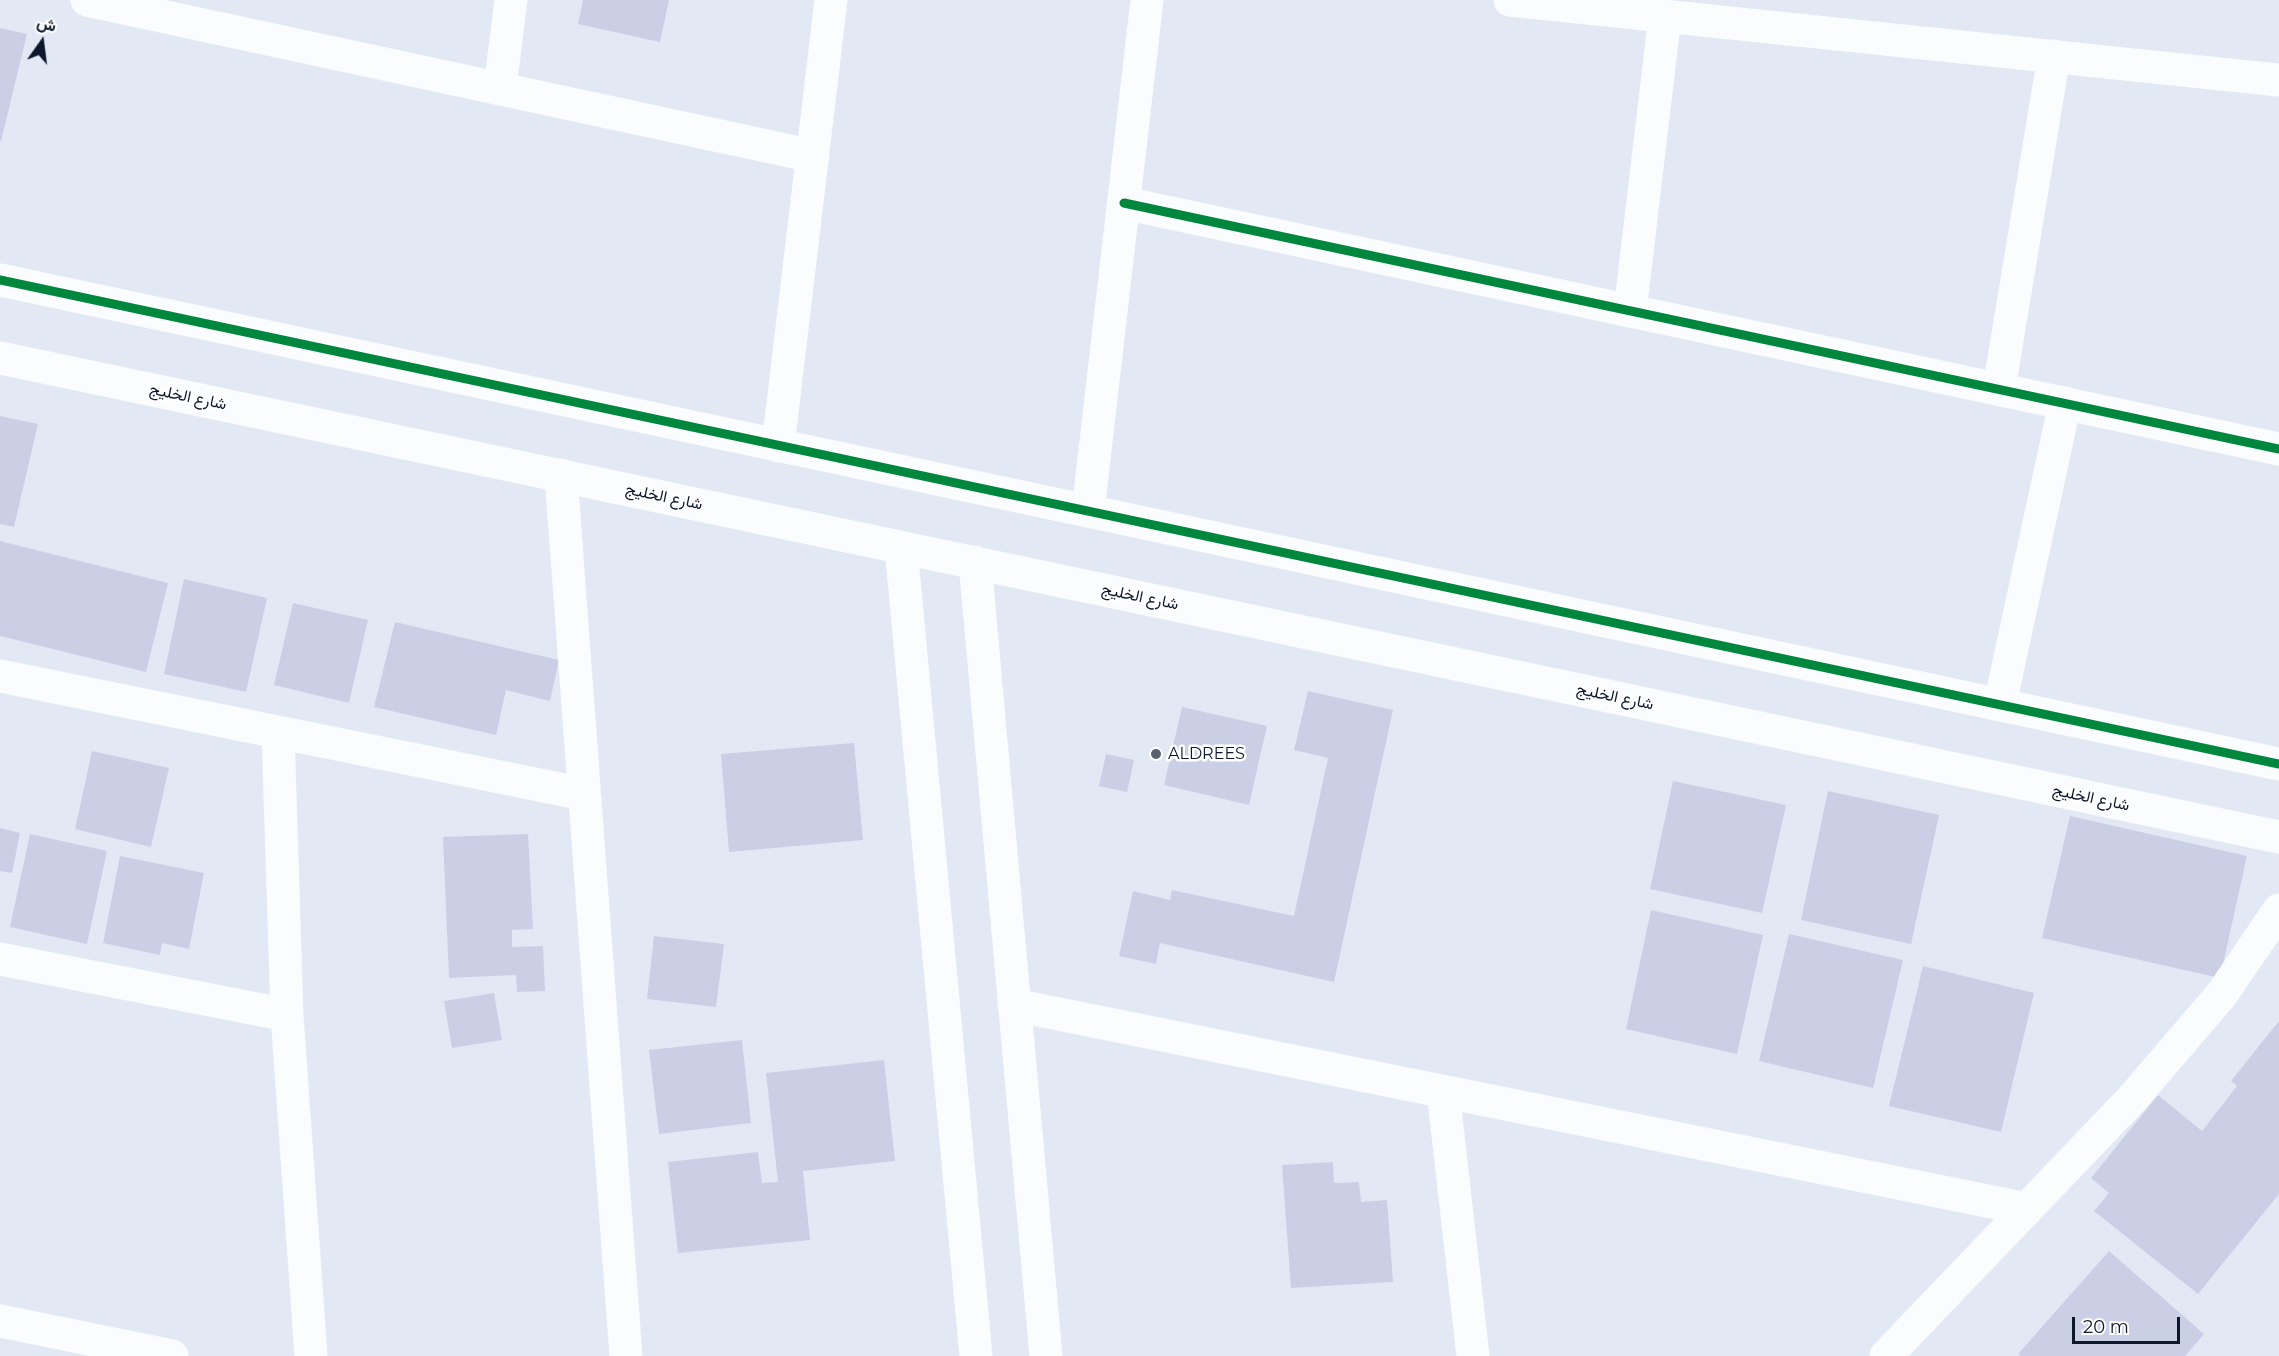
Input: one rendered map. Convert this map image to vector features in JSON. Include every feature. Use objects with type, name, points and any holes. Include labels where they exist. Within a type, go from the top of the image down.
[{"type":"street","points":[[87,0],[813,156]]},
{"type":"street","points":[[500,88],[511,0]]},
{"type":"street","points":[[778,446],[831,0]]},
{"type":"street","points":[[1088,511],[1148,0]]},
{"type":"street","points":[[1510,0],[2279,80]]},
{"type":"street","points":[[1630,311],[1665,16]]},
{"type":"street","points":[[1999,389],[2054,56]]},
{"type":"street","points":[[1124,203],[2279,449]]},
{"type":"street","points":[[0,280],[2279,764]]},
{"type":"street","name":"شارع الخليج","points":[[0,358],[2279,837]]},
{"type":"street","points":[[2000,704],[2065,403]]},
{"type":"street","points":[[561,475],[626,1356]]},
{"type":"street","points":[[901,547],[976,1356]]},
{"type":"street","points":[[975,562],[1046,1356]]},
{"type":"street","points":[[0,676],[584,794]]},
{"type":"street","points":[[278,732],[287,1015],[311,1356]]},
{"type":"street","points":[[1886,1356],[2132,1099],[2222,994],[2279,910]]},
{"type":"street","points":[[0,959],[287,1015]]},
{"type":"street","points":[[1014,1005],[2027,1209]]},
{"type":"street","points":[[1443,1091],[1473,1356]]},
{"type":"street","points":[[0,1321],[172,1356]]},
{"type":"building","points":[[583,0],[669,0],[660,42],[578,24]]},
{"type":"building","points":[[0,28],[27,34],[1,141],[0,141]]},
{"type":"building","points":[[0,416],[38,424],[14,527],[0,524]]},
{"type":"building","points":[[0,541],[168,583],[146,672],[0,636]]},
{"type":"building","points":[[184,579],[267,598],[246,692],[164,674]]},
{"type":"building","points":[[293,603],[368,620],[349,703],[274,685]]},
{"type":"building","points":[[395,622],[559,660],[550,701],[506,690],[496,735],[374,707]]},
{"type":"building","points":[[1308,691],[1393,710],[1334,982],[1160,943],[1156,964],[1119,956],[1133,891],[1170,900],[1172,890],[1294,916],[1328,758],[1294,750]]},
{"type":"building","points":[[1182,707],[1267,726],[1249,805],[1164,785]]},
{"type":"building","points":[[854,743],[863,840],[729,852],[721,754]]},
{"type":"building","points":[[92,751],[169,768],[151,847],[75,829]]},
{"type":"building","points":[[1106,754],[1134,760],[1127,792],[1099,786]]},
{"type":"building","points":[[1673,781],[1786,805],[1762,913],[1650,889]]},
{"type":"building","points":[[1828,791],[1939,815],[1911,944],[1801,920]]},
{"type":"building","points":[[2070,816],[2247,856],[2220,978],[2042,938]]},
{"type":"building","points":[[0,828],[20,833],[12,873],[0,871]]},
{"type":"building","points":[[30,834],[107,851],[87,944],[10,927]]},
{"type":"building","points":[[528,834],[533,929],[512,930],[512,947],[543,946],[545,991],[517,992],[516,975],[449,978],[443,837]]},
{"type":"building","points":[[120,856],[204,873],[189,949],[162,943],[160,955],[103,943]]},
{"type":"building","points":[[1651,910],[1763,935],[1737,1054],[1626,1029]]},
{"type":"building","points":[[1789,934],[1903,960],[1873,1088],[1759,1061]]},
{"type":"building","points":[[654,936],[724,944],[716,1007],[647,999]]},
{"type":"building","points":[[1923,966],[2034,993],[2001,1132],[1889,1106]]},
{"type":"building","points":[[494,993],[502,1040],[452,1048],[444,1001]]},
{"type":"building","points":[[2279,1021],[2279,1194],[2198,1294],[2094,1211],[2109,1193],[2091,1178],[2158,1095],[2202,1131],[2237,1086],[2231,1081]]},
{"type":"building","points":[[742,1040],[751,1123],[659,1134],[649,1050]]},
{"type":"building","points":[[884,1060],[895,1161],[803,1171],[810,1240],[678,1253],[668,1162],[758,1152],[762,1183],[778,1182],[766,1073]]},
{"type":"building","points":[[1333,1162],[1334,1183],[1359,1182],[1361,1202],[1387,1200],[1393,1282],[1291,1288],[1282,1165]]},
{"type":"building","points":[[2109,1251],[2204,1334],[2185,1356],[2021,1356],[2018,1354]]},
{"type":"cycle path","points":[[1124,203],[2279,449]]},
{"type":"cycle path","points":[[0,280],[2279,764]]},
{"type":"place","name":"ALDREES","points":[[1156,754]]}]
